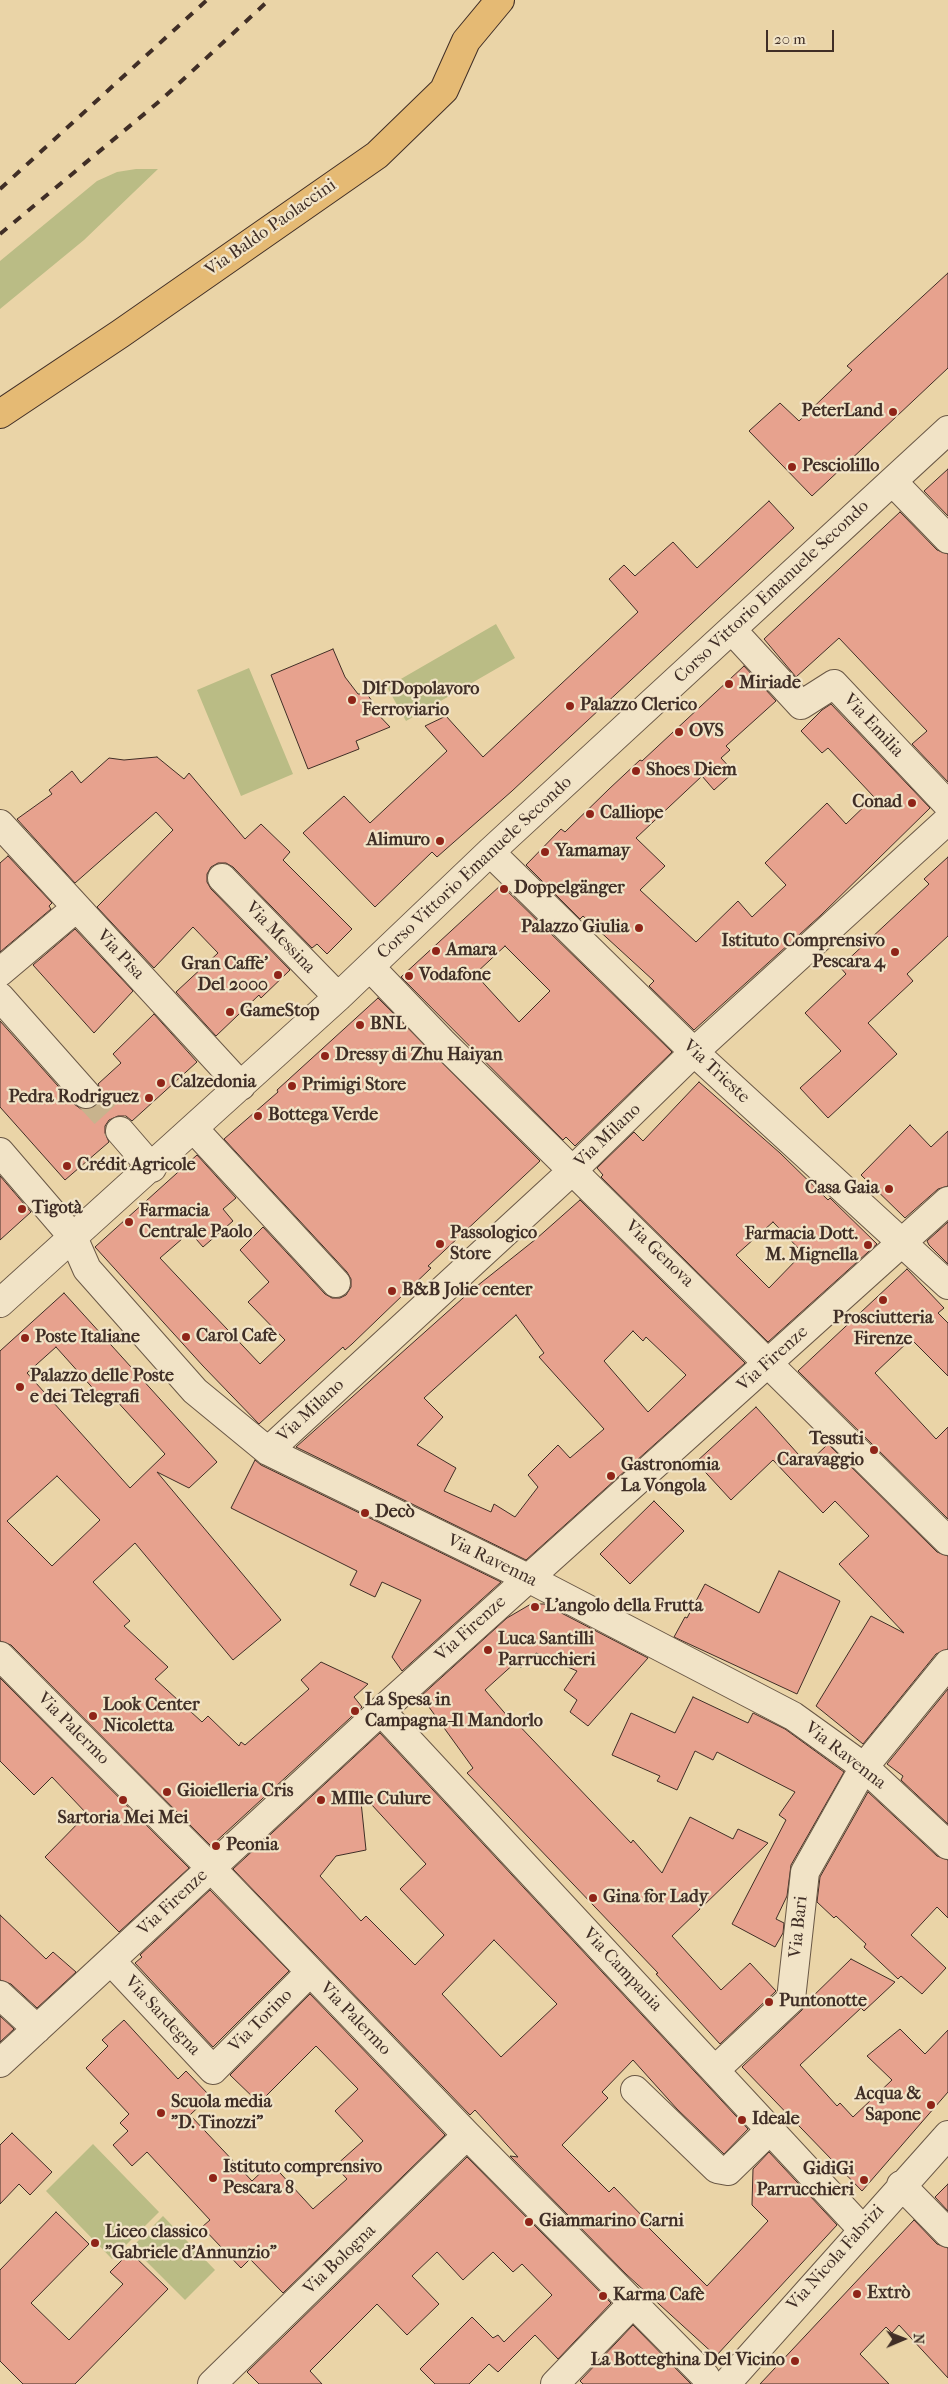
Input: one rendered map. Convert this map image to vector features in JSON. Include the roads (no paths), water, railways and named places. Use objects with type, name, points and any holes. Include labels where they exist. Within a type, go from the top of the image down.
[{"type":"main road","name":"Via Baldo Paolaccini","points":[[0,414],[120,334],[377,155],[444,90],[466,42],[500,0]]},
{"type":"street","name":"Corso Vittorio Emanuele Secondo","points":[[0,1303],[152,1168],[338,997],[490,852],[948,430]]},
{"type":"street","points":[[892,482],[948,539]]},
{"type":"street","name":"Via Emilia","points":[[732,630],[801,705],[834,684],[948,805]]},
{"type":"street","name":"Via Milano","points":[[268,1451],[573,1170],[694,1052],[948,820]]},
{"type":"street","name":"Via Pisa","points":[[0,824],[241,1086]]},
{"type":"street","name":"Via Trieste","points":[[490,852],[694,1052],[948,1285]]},
{"type":"street","name":"Via Messina","points":[[222,878],[338,997]]},
{"type":"street","points":[[0,972],[76,908]]},
{"type":"street","name":"Via Genova","points":[[370,967],[442,1042],[948,1541]]},
{"type":"street","points":[[0,997],[86,1094]]},
{"type":"street","points":[[194,1129],[336,1284]]},
{"type":"street","points":[[120,1131],[152,1168]]},
{"type":"street","name":"Via Ravenna","points":[[0,1152],[74,1237],[87,1269],[195,1391],[268,1451],[528,1578],[793,1716],[864,1766],[948,1845]]},
{"type":"street","name":"Via Firenze","points":[[0,2063],[381,1710],[948,1201]]},
{"type":"street","name":"Via Palermo","points":[[0,1656],[210,1867],[467,2135],[705,2376],[708,2384]]},
{"type":"street","name":"Via Bari","points":[[715,2070],[791,1999],[805,1872],[864,1766],[948,1664]]},
{"type":"street","name":"Via Campania","points":[[381,1710],[862,2229]]},
{"type":"street","name":"Via Sardegna","points":[[111,1961],[213,2070]]},
{"type":"street","name":"Via Torino","points":[[213,2070],[310,1972]]},
{"type":"street","points":[[0,1995],[37,2029]]},
{"type":"street","points":[[635,2090],[717,2169],[728,2171],[770,2130]]},
{"type":"street","name":"Via Bologna","points":[[212,2384],[467,2135]]},
{"type":"street","name":"Via Nicola Fabrizi","points":[[726,2384],[901,2185],[948,2135]]},
{"type":"street","points":[[901,2185],[948,2233]]},
{"type":"street","points":[[555,2384],[632,2304]]},
{"type":"tunnel","points":[[86,1094],[120,1131]]},
{"type":"railway","points":[[0,189],[207,0]]},
{"type":"railway","points":[[0,234],[161,100],[269,0]]},
{"type":"place","name":"PeterLand","points":[[893,412]]},
{"type":"place","name":"Pesciolillo","points":[[792,467]]},
{"type":"place","name":"Miriade","points":[[729,684]]},
{"type":"place","name":"Dlf Dopolavoro Ferroviario","points":[[352,700]]},
{"type":"place","name":"Palazzo Clerico","points":[[570,706]]},
{"type":"place","name":"OVS","points":[[679,732]]},
{"type":"place","name":"Shoes Diem","points":[[636,771]]},
{"type":"place","name":"Conad","points":[[912,803]]},
{"type":"place","name":"Calliope","points":[[590,814]]},
{"type":"place","name":"Alimuro","points":[[440,841]]},
{"type":"place","name":"Yamamay","points":[[545,852]]},
{"type":"place","name":"Doppelgänger","points":[[504,889]]},
{"type":"place","name":"Palazzo Giulia","points":[[639,928]]},
{"type":"place","name":"Amara","points":[[436,951]]},
{"type":"place","name":"Istituto Comprensivo Pescara 4","points":[[895,952]]},
{"type":"place","name":"Gran Caffe' Del 2000","points":[[278,975]]},
{"type":"place","name":"Vodafone","points":[[409,976]]},
{"type":"place","name":"GameStop","points":[[230,1012]]},
{"type":"place","name":"BNL","points":[[360,1025]]},
{"type":"place","name":"Dressy di Zhu Haiyan","points":[[325,1056]]},
{"type":"place","name":"Calzedonia","points":[[161,1083]]},
{"type":"place","name":"Primigi Store","points":[[292,1086]]},
{"type":"place","name":"Pedra Rodriguez","points":[[149,1098]]},
{"type":"place","name":"Bottega Verde","points":[[258,1116]]},
{"type":"place","name":"Crédit Agricole","points":[[67,1166]]},
{"type":"place","name":"Casa Gaia","points":[[889,1189]]},
{"type":"place","name":"Tigotà","points":[[22,1209]]},
{"type":"place","name":"Farmacia Centrale Paolo","points":[[129,1222]]},
{"type":"place","name":"Passologico Store","points":[[440,1244]]},
{"type":"place","name":"Farmacia Dott. M. Mignella","points":[[868,1245]]},
{"type":"place","name":"B&B Jolie center","points":[[392,1291]]},
{"type":"place","name":"Prosciutteria Firenze","points":[[883,1300]]},
{"type":"place","name":"Carol Cafè","points":[[186,1337]]},
{"type":"place","name":"Poste Italiane","points":[[25,1338]]},
{"type":"place","name":"Palazzo delle Poste e dei Telegrafi","points":[[20,1387]]},
{"type":"place","name":"Tessuti Caravaggio","points":[[874,1450]]},
{"type":"place","name":"Gastronomia La Vongola","points":[[611,1476]]},
{"type":"place","name":"Decò","points":[[365,1513]]},
{"type":"place","name":"L'angolo della Frutta","points":[[535,1607]]},
{"type":"place","name":"Luca Santilli Parrucchieri","points":[[488,1650]]},
{"type":"place","name":"La Spesa in Campagna-Il Mandorlo","points":[[355,1711]]},
{"type":"place","name":"Look Center Nicoletta","points":[[93,1716]]},
{"type":"place","name":"Gioielleria Cris","points":[[167,1792]]},
{"type":"place","name":"Sartoria Mei Mei","points":[[123,1800]]},
{"type":"place","name":"MIlle Culure","points":[[321,1800]]},
{"type":"place","name":"Peonia","points":[[216,1846]]},
{"type":"place","name":"Gina for Lady","points":[[593,1898]]},
{"type":"place","name":"Puntonotte","points":[[769,2002]]},
{"type":"place","name":"Acqua & Sapone","points":[[931,2105]]},
{"type":"place","name":"Scuola media \"D. Tinozzi\"","points":[[161,2113]]},
{"type":"place","name":"Ideale","points":[[742,2120]]},
{"type":"place","name":"Istituto comprensivo Pescara 8","points":[[213,2178]]},
{"type":"place","name":"GidiGi Parrucchieri","points":[[864,2180]]},
{"type":"place","name":"Giammarino Carni","points":[[529,2222]]},
{"type":"place","name":"Liceo classico \"Gabriele d'Annunzio\"","points":[[95,2243]]},
{"type":"place","name":"Extrò","points":[[857,2294]]},
{"type":"place","name":"Karma Cafè","points":[[603,2296]]},
{"type":"place","name":"La Botteghina Del Vicino","points":[[795,2361]]}]
